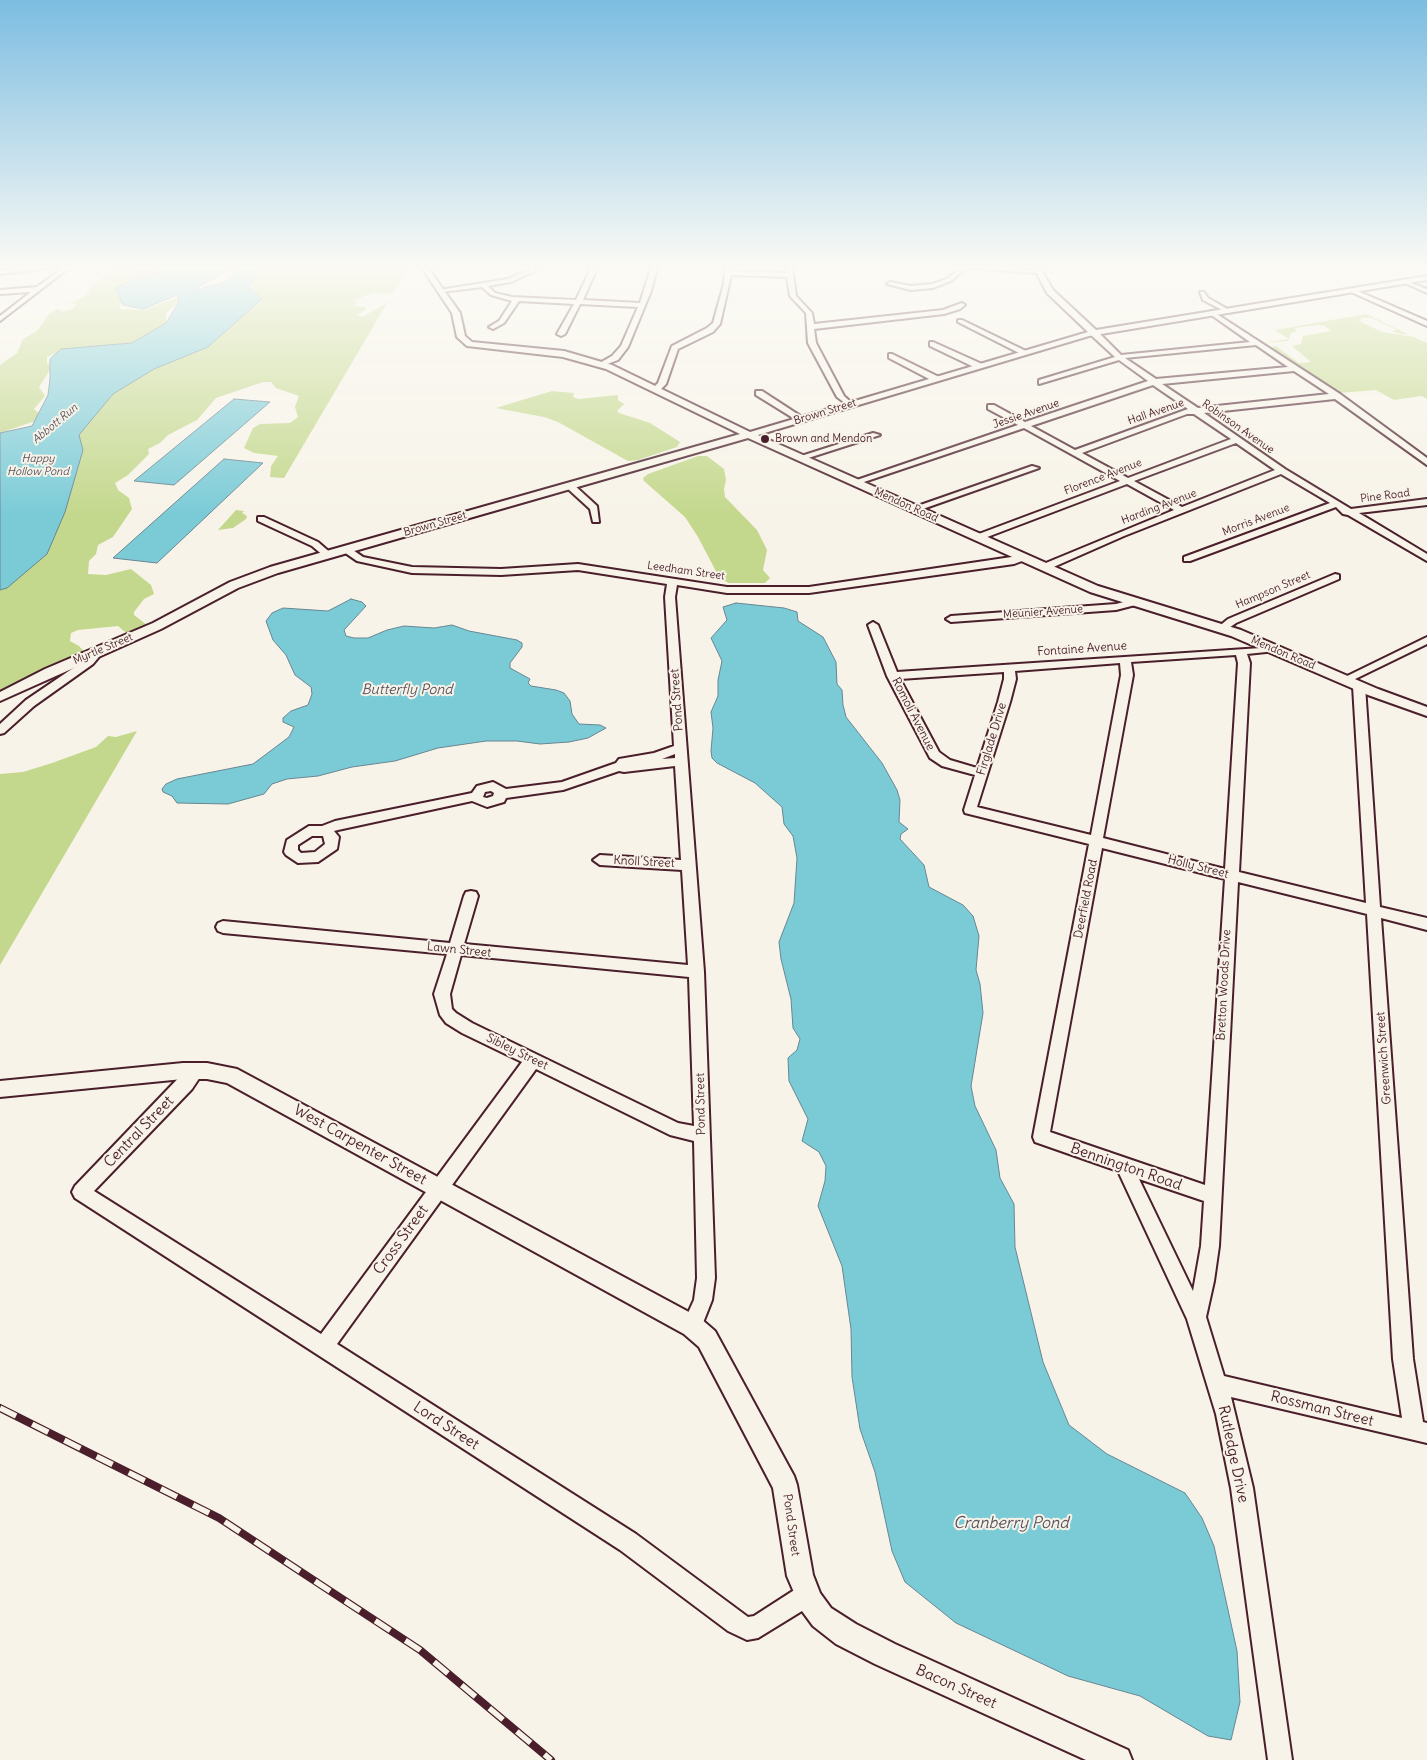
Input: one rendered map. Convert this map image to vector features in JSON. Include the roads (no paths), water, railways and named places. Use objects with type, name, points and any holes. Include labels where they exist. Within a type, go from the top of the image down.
[{"type":"street","name":"Mendon Road","points":[[524,350],[559,353],[602,364],[799,458],[1103,592],[1222,628],[1352,683],[1427,712]]},
{"type":"street","points":[[602,364],[620,353],[621,350]]},
{"type":"street","points":[[656,389],[662,384],[674,350]]},
{"type":"street","points":[[816,350],[824,368],[843,399],[850,405]]},
{"type":"street","points":[[946,350],[979,366]]},
{"type":"street","points":[[1020,350],[1024,352]]},
{"type":"street","name":"Brown Street","points":[[205,600],[249,578],[749,435],[1031,350]]},
{"type":"street","name":"Robinson Avenue","points":[[1112,350],[1120,358],[1194,411],[1282,471],[1334,505],[1427,558]]},
{"type":"street","points":[[1042,382],[1120,358],[1188,350]]},
{"type":"street","points":[[1270,350],[1337,396],[1427,462]]},
{"type":"street","points":[[892,356],[936,379]]},
{"type":"street","name":"Jessie Avenue","points":[[854,482],[1154,382],[1296,368]]},
{"type":"street","points":[[759,393],[801,419]]},
{"type":"street","name":"Hall Avenue","points":[[1074,453],[1194,411],[1337,396]]},
{"type":"street","points":[[990,407],[1182,511]]},
{"type":"street","points":[[799,458],[876,434]]},
{"type":"street","name":"Florence Avenue","points":[[979,537],[1236,440]]},
{"type":"street","points":[[914,509],[1035,468]]},
{"type":"street","name":"Harding Avenue","points":[[1045,567],[1121,534],[1282,471]]},
{"type":"street","points":[[570,486],[594,508],[596,520]]},
{"type":"street","name":"Pine Road","points":[[1346,512],[1427,502]]},
{"type":"street","name":"Morris Avenue","points":[[1187,559],[1334,505]]},
{"type":"street","points":[[261,519],[314,544],[328,555]]},
{"type":"street","name":"Leedham Street","points":[[347,550],[367,561],[412,570],[501,572],[578,567],[718,590],[809,590],[1025,558]]},
{"type":"street","name":"Hampson Street","points":[[1222,628],[1232,621],[1335,577]]},
{"type":"street","name":"Pond Street","points":[[672,583],[670,597],[697,972],[706,1278],[703,1300],[692,1326],[711,1345],[785,1485],[796,1557],[807,1595]]},
{"type":"street","name":"Myrtle Street","points":[[0,697],[42,676],[149,629],[205,600]]},
{"type":"street","name":"Meunier Avenue","points":[[951,619],[1116,607],[1135,602]]},
{"type":"street","name":"Romoli Avenue","points":[[873,625],[893,676],[936,758],[950,765],[981,773]]},
{"type":"street","points":[[1352,683],[1427,640]]},
{"type":"street","name":"Fontaine Avenue","points":[[893,676],[1272,649]]},
{"type":"street","points":[[0,730],[30,703],[89,662],[97,652]]},
{"type":"street","name":"Bretton Woods Drive","points":[[1196,1316],[1208,1264],[1244,663],[1241,652]]},
{"type":"street","name":"Deerfield Road","points":[[1041,1138],[1127,675],[1125,660]]},
{"type":"street","name":"Firglade Drive","points":[[970,810],[1009,682],[1009,668]]},
{"type":"street","name":"Greenwich Street","points":[[1352,683],[1374,911],[1402,1352],[1420,1432]]},
{"type":"street","points":[[323,830],[476,796],[481,789],[488,786],[499,789],[502,794],[563,786],[620,766],[624,768],[681,754]]},
{"type":"street","name":"Holly Street","points":[[970,810],[1427,924]]},
{"type":"street","name":"Knoll Street","points":[[600,860],[689,865]]},
{"type":"street","name":"Sibley Street","points":[[470,896],[442,994],[445,1011],[458,1023],[676,1130],[702,1135]]},
{"type":"street","name":"Lawn Street","points":[[222,927],[697,972]]},
{"type":"street","name":"Cross Street","points":[[323,1347],[533,1060]]},
{"type":"street","name":"West Carpenter Street","points":[[0,1088],[196,1071],[219,1073],[240,1079],[692,1326]]},
{"type":"street","name":"Central Street","points":[[81,1192],[186,1084],[196,1071]]},
{"type":"street","name":"Bennington Road","points":[[1041,1138],[1212,1196]]},
{"type":"street","name":"Rutledge Drive","points":[[1124,1166],[1196,1316],[1218,1384],[1240,1481],[1280,1760]]},
{"type":"street","name":"Lord Street","points":[[81,1192],[644,1553],[746,1629],[758,1627],[807,1595]]},
{"type":"street","name":"Rossman Street","points":[[1218,1384],[1420,1432]]},
{"type":"street","name":"Bacon Street","points":[[807,1595],[822,1617],[858,1641],[1118,1760]]},
{"type":"water","name":"Happy Hollow Pond","points":[[60,350],[200,350],[154,369],[113,394],[79,435],[83,450],[65,512],[47,554],[7,588],[0,590],[0,433],[32,426],[48,395],[50,359]]},
{"type":"water","points":[[234,399],[270,402],[174,485],[134,481]]},
{"type":"water","points":[[224,459],[263,463],[157,563],[113,558]]},
{"type":"water","name":"Butterfly Pond","points":[[351,599],[362,602],[366,606],[344,630],[346,636],[354,638],[368,638],[387,630],[404,626],[434,628],[452,625],[469,631],[517,640],[522,643],[522,647],[510,663],[510,668],[530,679],[528,683],[531,686],[564,693],[570,701],[572,714],[579,724],[600,725],[606,728],[588,738],[569,742],[540,744],[517,741],[486,741],[438,748],[395,761],[352,767],[318,776],[287,779],[272,784],[264,794],[228,804],[177,803],[172,796],[163,792],[162,789],[166,784],[177,779],[253,764],[289,737],[294,727],[283,722],[283,718],[291,711],[308,705],[312,694],[311,687],[295,675],[286,655],[273,640],[266,621],[272,613],[283,608],[328,611]]},
{"type":"water","name":"Cranberry Pond","points":[[736,603],[784,608],[797,612],[798,621],[823,637],[836,662],[837,684],[842,690],[846,717],[882,763],[897,790],[900,800],[899,822],[908,829],[901,834],[900,839],[924,865],[929,887],[963,905],[973,916],[979,936],[976,970],[980,984],[983,1013],[971,1086],[975,1106],[996,1150],[1000,1178],[1014,1204],[1015,1247],[1043,1362],[1069,1425],[1107,1454],[1185,1493],[1202,1518],[1214,1546],[1237,1651],[1240,1702],[1231,1740],[1208,1736],[1140,1696],[1068,1676],[956,1623],[905,1582],[892,1551],[875,1472],[860,1429],[852,1377],[851,1329],[842,1266],[818,1206],[825,1181],[826,1166],[819,1152],[802,1141],[808,1119],[789,1081],[788,1058],[797,1050],[800,1039],[793,1028],[791,999],[781,959],[779,942],[794,903],[797,858],[793,836],[784,824],[782,807],[755,783],[717,763],[712,758],[713,728],[711,712],[718,696],[718,680],[722,661],[711,638],[727,620],[723,607]]},
{"type":"railway","points":[[0,1408],[219,1518],[420,1650],[551,1760]]},
{"type":"place","name":"Brown and Mendon","points":[[765,439]]},
{"type":"water label","name":"Abbott Run","points":[[55,424]]}]
